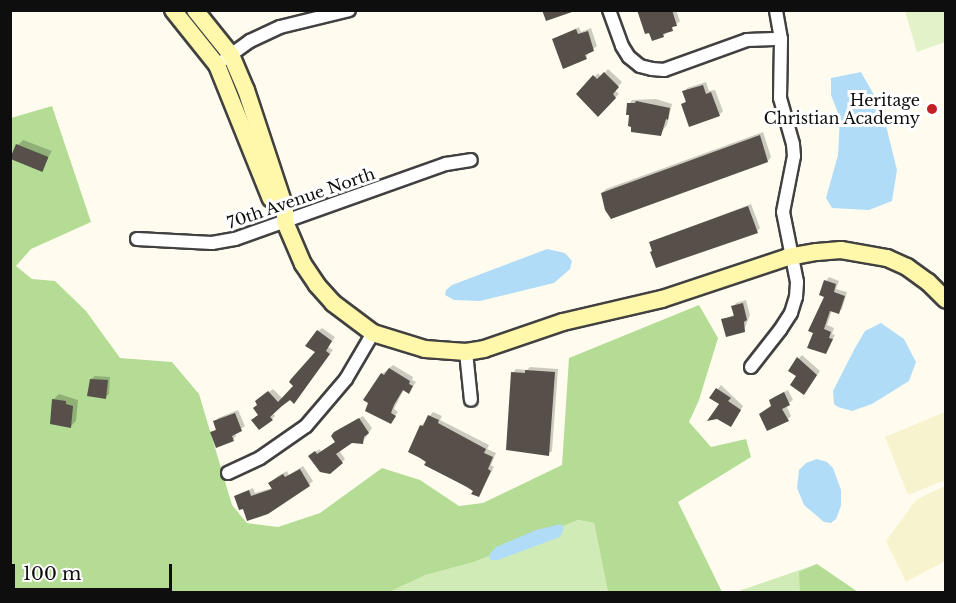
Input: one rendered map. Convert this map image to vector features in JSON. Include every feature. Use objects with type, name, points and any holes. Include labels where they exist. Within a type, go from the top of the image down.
[{"type":"street","points":[[173,10],[224,60]]},
{"type":"street","points":[[195,10],[224,60],[276,211],[285,222],[293,244],[317,285],[354,320],[373,333],[425,349],[466,351],[507,343],[563,322],[599,312],[663,300],[791,256],[841,250],[887,258],[907,267],[928,282],[945,300]]},
{"type":"street","points":[[224,60],[250,41],[280,27],[349,10]]},
{"type":"street","points":[[609,10],[622,46],[629,57],[640,66],[652,69],[664,70],[747,40],[781,39]]},
{"type":"street","points":[[751,367],[791,313],[796,297],[797,282],[783,213],[794,156],[793,144],[780,98],[781,39],[776,10]]},
{"type":"street","name":"70th Avenue North","points":[[137,239],[212,243],[235,240],[446,164],[471,160]]},
{"type":"street","points":[[228,473],[285,443],[306,426],[346,379],[373,333]]},
{"type":"street","points":[[466,351],[471,400]]},
{"type":"shaded area","points":[[945,412],[945,480],[908,495],[885,437]]},
{"type":"shaded area","points":[[945,486],[945,561],[906,582],[886,541],[916,500]]},
{"type":"green space","points":[[905,11],[945,11],[945,42],[917,52]]},
{"type":"green space","points":[[52,106],[91,222],[31,249],[16,266],[32,279],[55,281],[86,311],[120,358],[172,362],[199,394],[232,505],[247,523],[278,527],[320,513],[382,468],[420,480],[459,506],[483,503],[562,465],[569,358],[699,305],[718,338],[699,400],[689,422],[711,447],[746,439],[751,457],[678,502],[722,592],[608,592],[594,523],[578,520],[474,562],[426,575],[389,592],[11,592],[11,118]]},
{"type":"green space","points":[[578,520],[594,523],[608,592],[389,592],[426,575],[474,562]]},
{"type":"green space","points":[[817,564],[828,592],[736,592]]},
{"type":"green space","points":[[817,564],[858,592],[800,592],[799,572]]},
{"type":"water","points":[[861,72],[882,109],[897,170],[892,201],[869,210],[832,208],[826,198],[838,155],[840,118],[831,95],[831,78]]},
{"type":"water","points":[[547,249],[565,253],[572,261],[570,269],[554,283],[480,301],[454,300],[445,295],[446,290],[452,285]]},
{"type":"water","points":[[881,323],[904,339],[916,362],[909,381],[872,404],[852,411],[838,407],[834,404],[833,391],[855,348],[865,331]]},
{"type":"water","points":[[817,459],[827,462],[833,468],[841,490],[841,506],[836,519],[831,523],[824,522],[804,505],[797,488],[799,470],[806,463]]},
{"type":"water","points":[[561,524],[564,528],[560,537],[498,560],[490,560],[489,555],[496,547],[536,530]]},
{"type":"building","points":[[542,10],[572,10],[572,12],[546,21]]},
{"type":"building","points":[[637,10],[672,10],[677,26],[672,27],[673,31],[663,34],[664,37],[652,41],[649,33],[645,34]]},
{"type":"building","points":[[576,29],[578,34],[588,31],[594,51],[585,55],[587,59],[563,69],[552,39]]},
{"type":"building","points":[[604,72],[619,87],[613,94],[616,98],[598,117],[576,94],[593,75],[597,79]]},
{"type":"building","points":[[703,85],[706,94],[711,92],[720,116],[689,127],[681,104],[686,102],[682,91]]},
{"type":"building","points":[[636,101],[670,108],[661,136],[631,132],[631,127],[628,126],[629,115],[626,115],[627,103]]},
{"type":"building","points":[[760,135],[768,162],[611,219],[605,210],[601,193]]},
{"type":"building","points":[[16,144],[48,157],[42,172],[10,159]]},
{"type":"building","points":[[748,206],[758,233],[656,268],[649,242]]},
{"type":"building","points":[[824,280],[836,284],[834,292],[845,296],[839,314],[830,311],[824,329],[831,332],[829,338],[833,339],[826,354],[807,348],[813,333],[808,331],[824,297],[819,295]]},
{"type":"building","points":[[743,303],[747,320],[744,322],[745,332],[726,337],[721,319],[734,316],[731,306]]},
{"type":"building","points":[[317,330],[332,341],[326,351],[330,354],[294,404],[290,400],[270,417],[273,420],[259,430],[251,420],[258,415],[253,408],[257,405],[255,401],[268,391],[278,402],[293,386],[289,382],[315,352],[305,346]]},
{"type":"building","points":[[797,357],[817,375],[804,395],[790,385],[796,376],[788,371]]},
{"type":"building","points":[[389,368],[410,381],[409,384],[413,386],[409,394],[403,390],[394,405],[391,413],[396,416],[391,424],[365,411],[368,403],[363,400],[381,373],[384,375]]},
{"type":"building","points":[[525,370],[555,372],[549,456],[506,450],[511,372],[525,373]]},
{"type":"building","points":[[90,379],[108,380],[106,399],[87,396]]},
{"type":"building","points":[[716,388],[731,398],[728,401],[741,410],[731,427],[717,419],[707,421],[719,404],[709,398]]},
{"type":"building","points":[[784,392],[790,405],[782,409],[789,421],[767,431],[759,414],[771,406],[769,400]]},
{"type":"building","points":[[52,399],[66,401],[66,404],[73,406],[71,428],[50,424]]},
{"type":"building","points":[[235,413],[242,431],[232,436],[234,441],[216,448],[210,432],[216,430],[213,421]]},
{"type":"building","points":[[428,415],[439,420],[438,423],[486,449],[484,453],[493,457],[488,469],[491,471],[479,497],[471,494],[473,491],[467,487],[424,465],[426,462],[408,452],[420,425],[423,426]]},
{"type":"building","points":[[359,418],[369,433],[364,437],[363,444],[352,443],[336,454],[343,463],[330,474],[320,472],[308,456],[315,451],[317,454],[335,442],[331,436],[334,432]]},
{"type":"building","points":[[300,469],[310,486],[268,514],[247,521],[243,509],[239,510],[234,496],[249,490],[251,496],[272,489],[268,483],[283,474],[285,477]]},
{"type":"place","name":"Heritage Christian Academy","points":[[932,109]]}]
